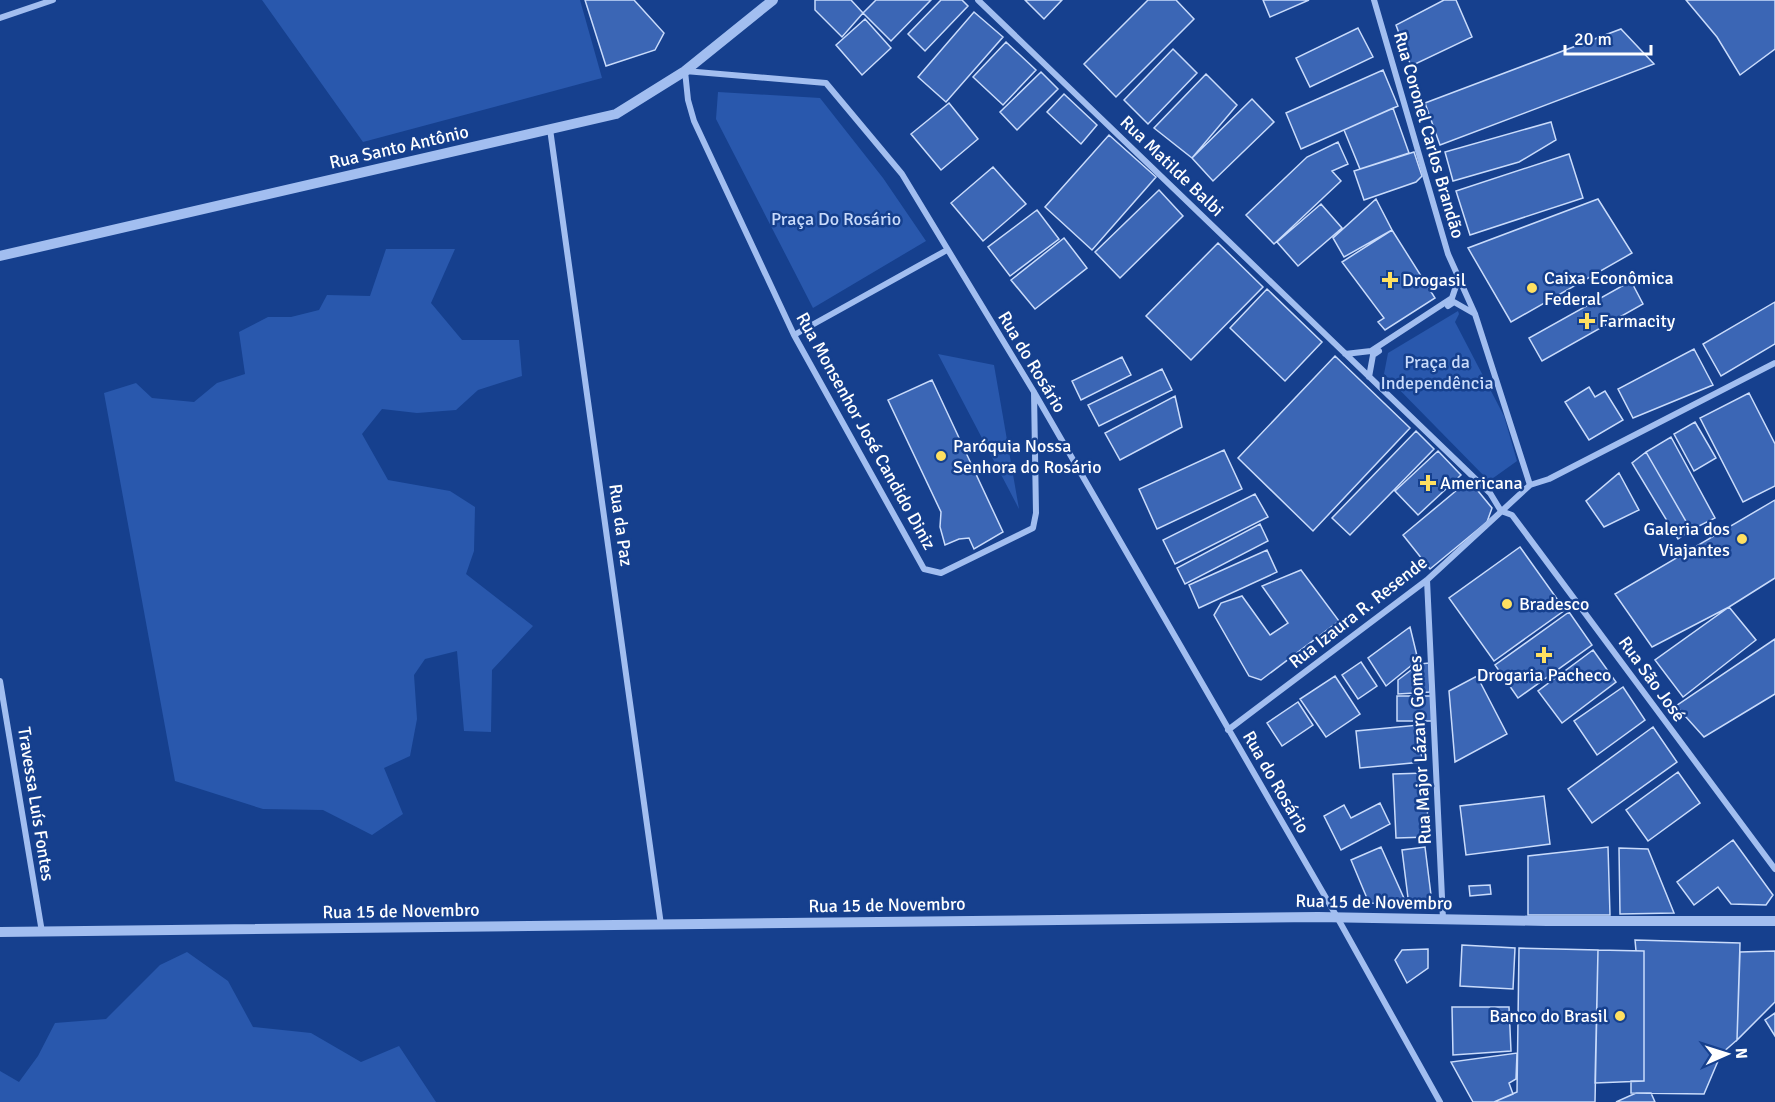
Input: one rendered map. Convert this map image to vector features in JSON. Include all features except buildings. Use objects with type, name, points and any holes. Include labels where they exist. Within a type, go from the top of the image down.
[{"type":"street","points":[[0,18],[53,0]]},
{"type":"street","name":"Rua Santo Antônio","points":[[0,256],[616,114],[685,71],[772,0]]},
{"type":"street","name":"Rua Matilde Balbi","points":[[978,0],[1346,354]]},
{"type":"street","name":"Rua Coronel Carlos Brandão","points":[[1374,0],[1448,254],[1475,314],[1530,484]]},
{"type":"street","name":"Rua do Rosário","points":[[685,71],[826,83],[902,174],[1034,392],[1337,917],[1440,1102]]},
{"type":"street","name":"Rua Monsenhor José Candido Diniz","points":[[685,71],[688,99],[694,121],[794,335],[924,569],[941,573],[1033,528],[1036,513],[1034,392]]},
{"type":"street","name":"Rua da Paz","points":[[550,129],[661,924]]},
{"type":"street","points":[[794,335],[947,250]]},
{"type":"street","points":[[1346,354],[1371,351],[1452,298],[1459,277]]},
{"type":"street","points":[[1369,377],[1372,355],[1454,302],[1475,314]]},
{"type":"street","points":[[1346,354],[1490,493],[1501,511]]},
{"type":"street","points":[[1530,484],[1549,479],[1775,363]]},
{"type":"street","name":"Rua Izaura R. Resende","points":[[1228,730],[1427,580],[1530,484]]},
{"type":"street","name":"Rua São José","points":[[1501,511],[1512,515],[1775,869]]},
{"type":"street","name":"Rua Major Lázaro Gomes","points":[[1427,580],[1443,919]]},
{"type":"street","name":"Travessa Luís Fontes","points":[[0,681],[42,932]]},
{"type":"street","name":"Rua 15 de Novembro","points":[[0,933],[1337,917],[1547,921],[1775,921]]},
{"type":"green space","points":[[262,0],[580,0],[602,78],[363,142]]},
{"type":"green space","name":"Praça Do Rosário","points":[[718,92],[820,98],[883,178],[926,241],[813,308],[716,119]]},
{"type":"green space","points":[[386,249],[455,249],[431,303],[462,340],[519,340],[522,376],[478,390],[456,410],[417,413],[382,409],[362,434],[388,480],[450,491],[475,507],[474,551],[466,574],[533,626],[492,670],[491,732],[464,731],[457,651],[425,659],[414,675],[417,719],[410,756],[384,768],[403,814],[372,835],[323,810],[263,809],[175,781],[104,393],[136,383],[152,398],[194,402],[217,383],[245,374],[239,332],[268,317],[291,317],[319,310],[327,295],[370,296]]},
{"type":"green space","name":"Praça da Independência","points":[[1458,311],[1455,322],[1504,416],[1517,461],[1489,481],[1384,374],[1388,353]]},
{"type":"green space","points":[[938,354],[994,365],[1019,509]]},
{"type":"green space","points":[[187,952],[228,981],[253,1027],[311,1033],[361,1062],[399,1046],[436,1102],[0,1102],[0,1071],[19,1082],[38,1056],[55,1023],[106,1019],[160,965]]},
{"type":"place","name":"Drogasil","points":[[1390,280]]},
{"type":"place","name":"Caixa Econômica Federal","points":[[1532,288]]},
{"type":"place","name":"Farmacity","points":[[1587,321]]},
{"type":"place","name":"Paróquia Nossa Senhora do Rosário","points":[[941,456]]},
{"type":"place","name":"Americana","points":[[1428,483]]},
{"type":"place","name":"Galeria dos Viajantes","points":[[1742,539]]},
{"type":"place","name":"Bradesco","points":[[1507,604]]},
{"type":"place","name":"Drogaria Pacheco","points":[[1544,655]]},
{"type":"place","name":"Banco do Brasil","points":[[1620,1016]]}]
